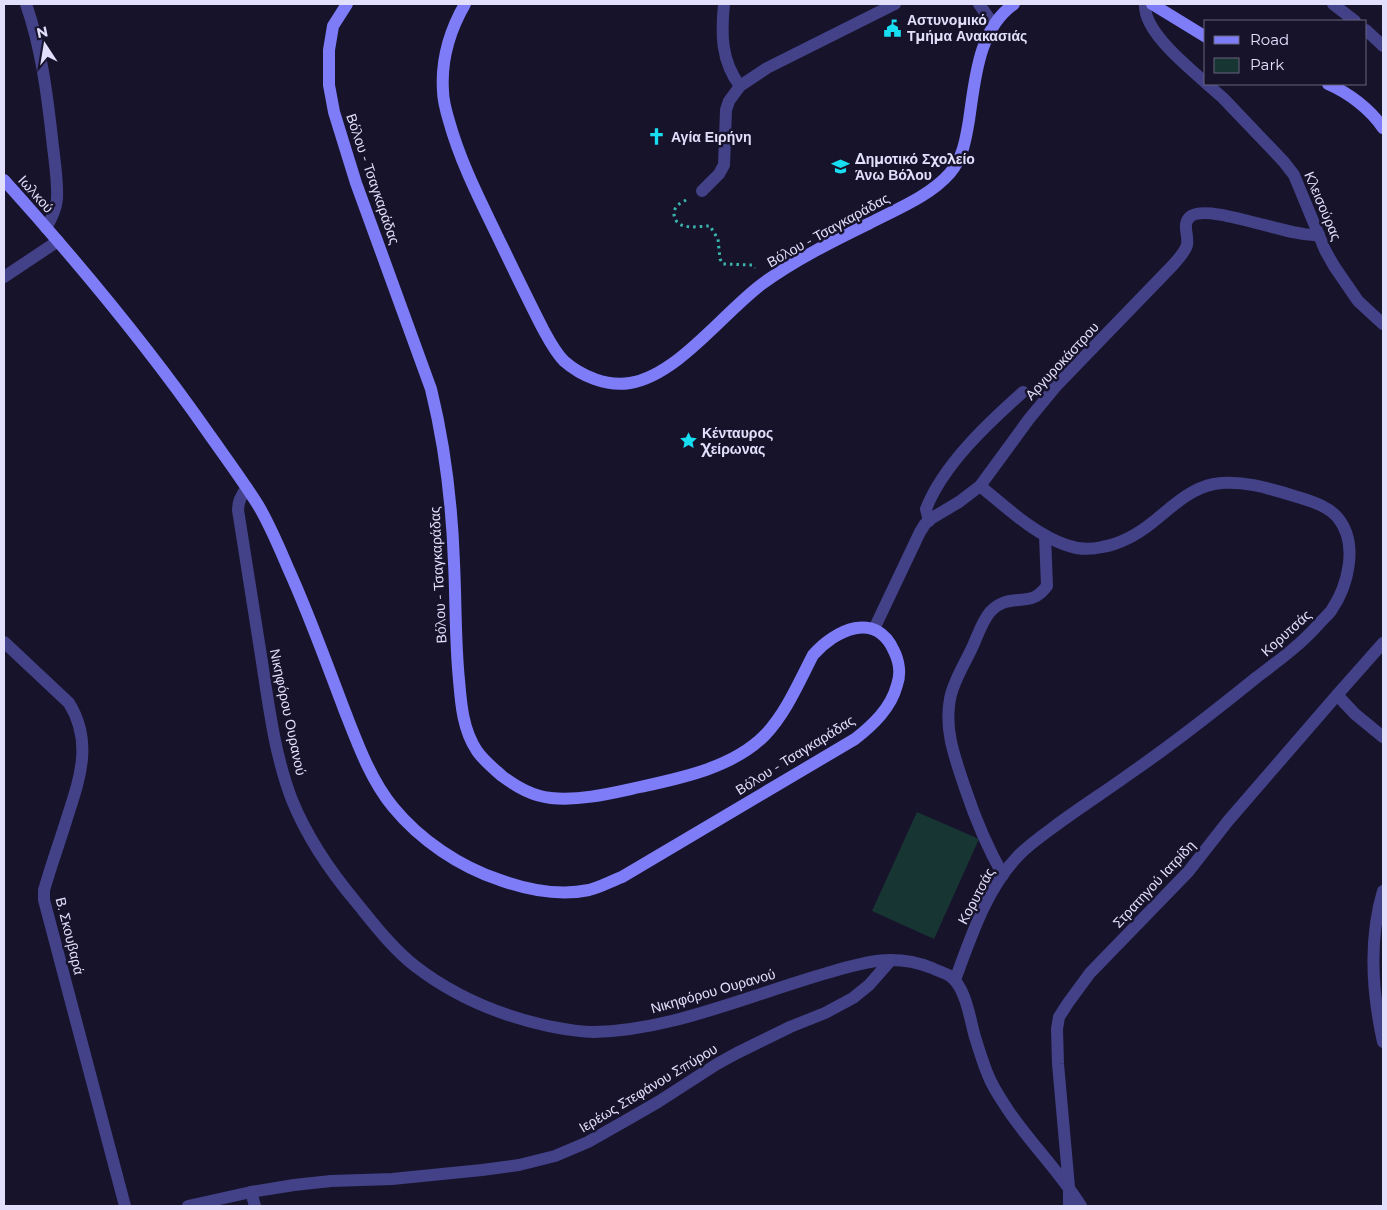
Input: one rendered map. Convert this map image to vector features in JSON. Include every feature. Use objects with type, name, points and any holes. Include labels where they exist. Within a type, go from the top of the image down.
[{"type":"main road","name":"Βόλου - Τσαγκαράδας","points":[[46,228],[130,328],[190,407],[247,488],[275,537],[298,590],[358,743],[382,792],[392,807],[434,845],[470,868],[496,879],[536,890],[567,892],[587,890],[606,884],[764,794],[855,739],[886,708],[898,684],[899,668],[893,648],[881,633],[867,627],[848,630],[835,636],[813,655],[785,707],[765,735],[743,754],[698,772],[647,786],[600,795],[551,798],[534,795],[517,787],[478,753],[468,731],[461,704],[456,655],[453,529],[438,418],[431,389],[356,184],[334,112],[329,85],[330,38],[334,26],[347,4]]},
{"type":"main road","name":"Βόλου - Τσαγκαράδας","points":[[465,4],[455,24],[444,63],[444,105],[458,152],[542,329],[563,360],[577,371],[604,382],[615,383],[628,383],[647,378],[676,361],[762,284],[797,262],[906,205],[928,192],[950,173],[958,162],[964,143],[980,61],[987,36],[993,24],[1014,4]]},
{"type":"main road","points":[[1152,4],[1204,36]]},
{"type":"main road","points":[[1330,85],[1338,88],[1357,102],[1383,128]]},
{"type":"main road","name":"Ιωλκού","points":[[4,180],[46,228]]},
{"type":"street","points":[[26,4],[43,74],[56,168],[55,210],[53,218],[46,228]]},
{"type":"street","points":[[724,4],[722,28],[724,54],[729,69],[740,86]]},
{"type":"street","points":[[702,191],[719,174],[724,165],[726,110],[729,101],[740,86],[767,68],[895,4]]},
{"type":"street","points":[[979,4],[993,24]]},
{"type":"street","name":"Κλεισούρας","points":[[1145,4],[1144,9],[1147,17],[1160,38],[1182,62],[1204,81]]},
{"type":"street","points":[[1333,4],[1354,20]]},
{"type":"street","points":[[1367,31],[1383,46]]},
{"type":"street","name":"Κλεισούρας","points":[[1208,85],[1284,162],[1297,182],[1319,235],[1344,283],[1358,301],[1383,324]]},
{"type":"street","name":"Αργυροκάστρου","points":[[874,629],[920,532],[929,520],[959,502],[980,486],[1057,385],[1183,253],[1187,245],[1185,228],[1187,221],[1192,216],[1202,213],[1217,214],[1300,234],[1319,235]]},
{"type":"street","points":[[4,277],[58,241]]},
{"type":"street","points":[[929,520],[926,509],[942,480],[963,451],[988,423],[1023,392]]},
{"type":"street","name":"Κορυτσάς","points":[[955,980],[982,912],[1003,875],[1019,855],[1046,832],[1190,730],[1301,643],[1330,611],[1343,588],[1348,570],[1350,549],[1338,518],[1327,509],[1316,503],[1278,491],[1234,482],[1214,484],[1190,493],[1176,502],[1151,524],[1132,536],[1112,545],[1086,549],[1068,546],[1046,536],[980,486]]},
{"type":"street","name":"Νικηφόρου Ουρανού","points":[[247,488],[240,496],[238,510],[270,710],[279,755],[292,798],[317,849],[346,890],[380,931],[413,964],[447,988],[479,1005],[520,1020],[590,1032],[617,1031],[693,1015],[807,979],[878,960],[908,961],[949,975],[955,980]]},
{"type":"street","points":[[1003,875],[982,834],[955,760],[948,731],[948,710],[950,696],[956,681],[990,613],[997,607],[1012,600],[1033,598],[1040,595],[1047,586],[1046,536]]},
{"type":"street","name":"Β. Σκουβαρά","points":[[4,642],[69,703],[76,717],[82,738],[83,753],[77,787],[44,890],[44,900],[125,1206]]},
{"type":"street","name":"Στρατηγού Ιατρίδη","points":[[1070,1206],[1058,1064],[1059,1017],[1090,973],[1188,872],[1228,821],[1383,643]]},
{"type":"street","points":[[1337,695],[1355,714],[1383,737]]},
{"type":"street","points":[[1383,892],[1373,943],[1373,964],[1375,996],[1383,1042]]},
{"type":"street","name":"Ιερέως Στεφάνου Σπύρου","points":[[188,1206],[252,1192],[332,1181],[392,1179],[482,1170],[519,1165],[555,1156],[588,1142],[658,1102],[737,1053],[825,1013],[853,998],[882,972],[891,960]]},
{"type":"street","points":[[955,980],[966,1004],[991,1082],[1016,1121],[1069,1187],[1081,1206]]},
{"type":"street","points":[[252,1192],[255,1206]]},
{"type":"path","points":[[702,191],[677,206],[674,213],[675,220],[684,226],[710,226],[718,239],[720,259],[724,264],[752,265],[756,269],[762,284]]},
{"type":"green space","points":[[917,812],[979,839],[934,939],[872,911]]},
{"type":"place","name":"Αστυνομικό Τμήμα Ανακασιάς","points":[[893,28]]},
{"type":"place","name":"Αγία Ειρήνη","points":[[657,137]]},
{"type":"place","name":"Δημοτικό Σχολείο Άνω Βόλου","points":[[841,167]]},
{"type":"place","name":"Κένταυρος Χείρωνας","points":[[688,441]]}]
